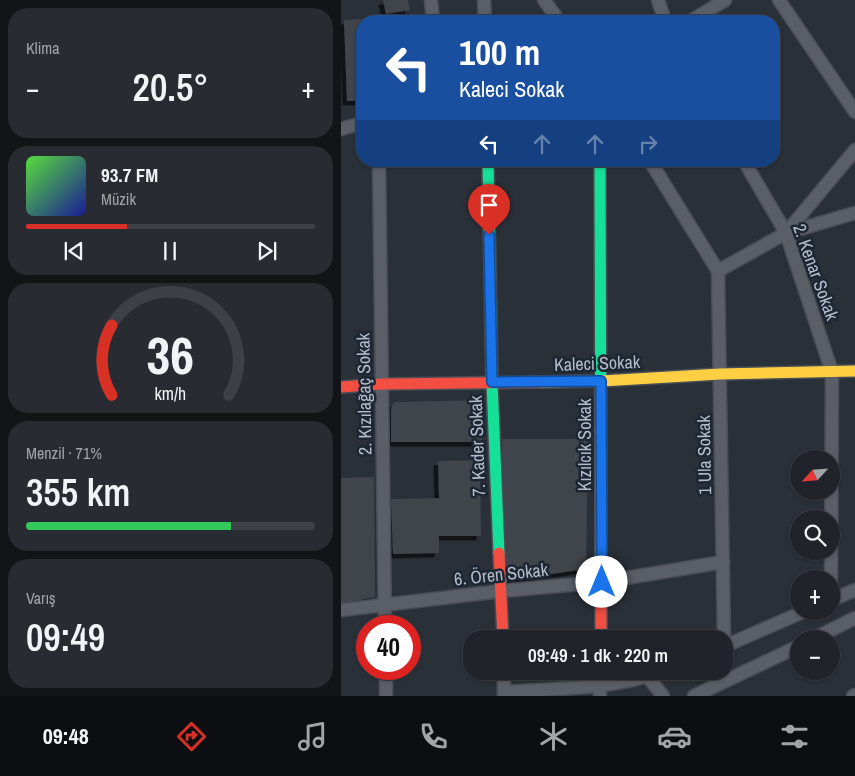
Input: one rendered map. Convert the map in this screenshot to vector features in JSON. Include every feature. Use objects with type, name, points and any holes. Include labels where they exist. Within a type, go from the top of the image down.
[{"type":"street","points":[[431,0],[432,15]]},
{"type":"street","points":[[484,0],[485,15]]},
{"type":"street","points":[[544,0],[555,15]]},
{"type":"street","points":[[658,0],[663,15]]},
{"type":"street","points":[[701,15],[725,0]]},
{"type":"street","points":[[779,0],[855,112]]},
{"type":"street","points":[[341,128],[356,124]]},
{"type":"street","points":[[786,233],[855,150]]},
{"type":"street","name":"2. Kızılağaç Sokak","points":[[379,167],[385,615]]},
{"type":"street","name":"7. Kader Sokak","points":[[488,167],[492,382],[503,630]]},
{"type":"street","name":"Kızılcık Sokak","points":[[600,167],[601,630]]},
{"type":"street","points":[[654,167],[718,271],[786,233],[855,213]]},
{"type":"street","name":"2. Kenar Sokak","points":[[748,167],[786,233],[832,372],[831,570]]},
{"type":"street","name":"1 Ula Sokak","points":[[718,271],[724,630]]},
{"type":"street","name":"Kaleci Sokak","points":[[341,387],[382,384],[601,381],[720,374],[855,371]]},
{"type":"street","name":"6. Ören Sokak","points":[[341,610],[501,591],[602,582],[723,562]]},
{"type":"street","points":[[840,596],[855,590]]},
{"type":"street","points":[[733,642],[790,618]]},
{"type":"street","points":[[831,630],[855,618]]},
{"type":"street","points":[[694,696],[790,650]]},
{"type":"street","points":[[385,680],[386,696]]},
{"type":"street","points":[[504,680],[504,694],[600,691],[638,680]]},
{"type":"street","points":[[650,680],[663,696]]},
{"type":"building","points":[[383,0],[408,0],[410,10],[386,14]]},
{"type":"building","points":[[356,19],[356,101],[347,101],[344,20]]},
{"type":"building","points":[[478,400],[482,405],[482,442],[391,442],[391,408],[394,402]]},
{"type":"building","points":[[502,439],[588,439],[586,569],[503,581]]},
{"type":"building","points":[[480,460],[481,536],[439,536],[439,553],[393,554],[391,499],[439,498],[438,461]]},
{"type":"building","points":[[374,477],[375,597],[341,604],[341,478]]},
{"type":"traffic: fast","points":[[488,167],[492,382],[499,553]]},
{"type":"traffic: fast","points":[[600,167],[601,491]]},
{"type":"traffic: slow","points":[[541,382],[601,381],[720,374],[855,371]]},
{"type":"traffic: jam","points":[[341,387],[382,384],[541,382]]},
{"type":"traffic: jam","points":[[601,491],[601,630]]},
{"type":"traffic: jam","points":[[499,553],[503,630]]},
{"type":"route","points":[[489,235],[492,382],[601,381],[602,582]]}]
